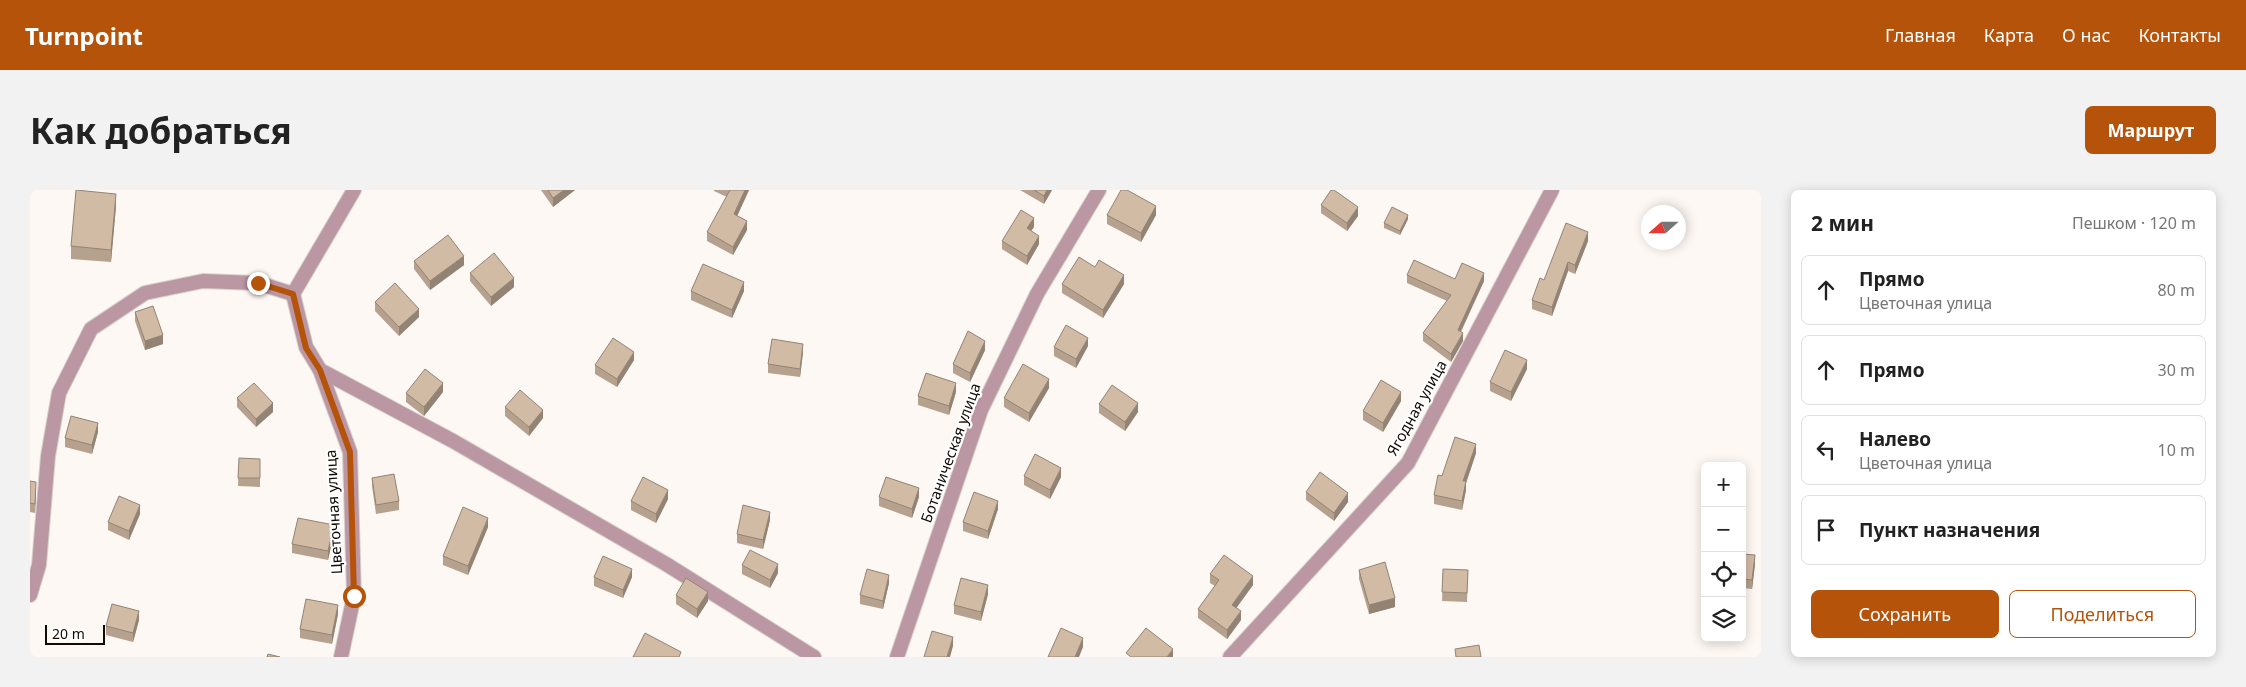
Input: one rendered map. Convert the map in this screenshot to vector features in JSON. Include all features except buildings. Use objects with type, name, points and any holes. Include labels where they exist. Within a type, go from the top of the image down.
[{"type":"street","points":[[30,595],[39,566],[48,456],[59,393],[91,330],[145,293],[202,281],[258,283],[293,294],[354,190]]},
{"type":"street","name":"Ботаническая улица","points":[[897,657],[981,410],[1038,294],[1099,190]]},
{"type":"street","name":"Ягодная улица","points":[[1230,657],[1408,463],[1552,190]]},
{"type":"street","name":"Цветочная улица","points":[[293,294],[306,348],[320,370],[350,452],[354,596],[341,657]]},
{"type":"street","points":[[320,370],[453,441],[666,564],[814,657]]},
{"type":"route","points":[[258,283],[293,294],[306,348],[320,370],[350,452],[354,596]]}]
